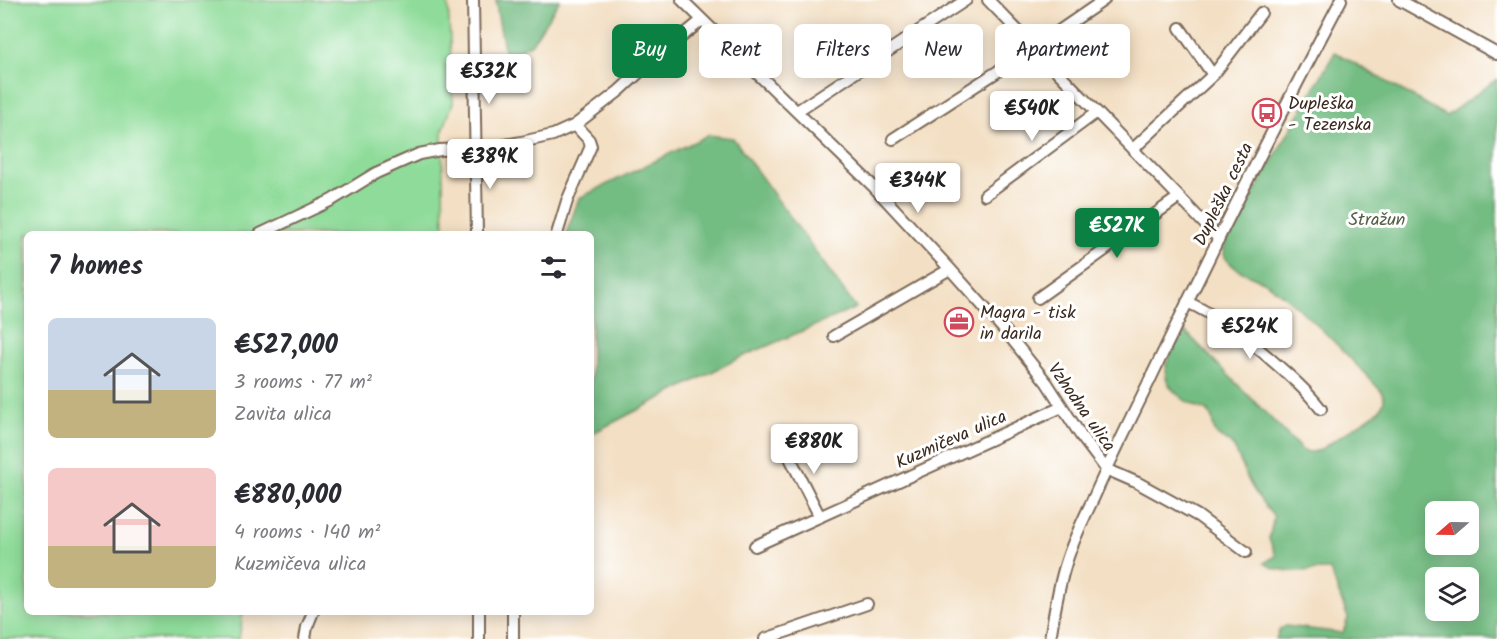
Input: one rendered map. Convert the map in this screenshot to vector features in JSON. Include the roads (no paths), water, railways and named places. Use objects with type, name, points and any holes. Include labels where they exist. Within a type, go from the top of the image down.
[{"type":"street","points":[[473,0],[477,231]]},
{"type":"street","name":"Vzhodna ulica","points":[[682,0],[874,187],[950,269],[1031,362],[1106,469]]},
{"type":"street","points":[[797,111],[966,0]]},
{"type":"street","points":[[988,0],[1011,24]]},
{"type":"street","points":[[1069,24],[1104,0]]},
{"type":"street","name":"Dupleška cesta","points":[[1050,639],[1066,563],[1106,469],[1294,88],[1341,0]]},
{"type":"street","points":[[1399,0],[1497,54]]},
{"type":"street","points":[[1133,149],[1213,75],[1261,13]]},
{"type":"street","points":[[266,231],[332,200],[376,173],[419,154],[440,150],[495,147],[539,139],[575,125],[619,91],[702,20]]},
{"type":"street","points":[[1180,28],[1213,75]]},
{"type":"street","points":[[893,139],[995,73]]},
{"type":"street","points":[[1063,78],[1219,239]]},
{"type":"street","points":[[985,195],[1096,112]]},
{"type":"street","points":[[558,231],[567,201],[591,146],[589,140],[575,125]]},
{"type":"street","points":[[1038,298],[1179,197]]},
{"type":"street","points":[[834,336],[950,269]]},
{"type":"street","points":[[1187,302],[1228,325],[1252,343],[1307,392],[1321,409]]},
{"type":"street","name":"Kuzmičeva ulica","points":[[755,546],[1062,407]]},
{"type":"street","points":[[784,446],[820,517]]},
{"type":"street","points":[[1106,469],[1138,483],[1198,516],[1246,552]]},
{"type":"street","points":[[765,639],[867,604]]},
{"type":"street","points":[[305,639],[312,615]]},
{"type":"street","points":[[478,615],[478,639]]},
{"type":"street","points":[[513,615],[513,639]]},
{"type":"place","name":"Dupleška - Tezenska","points":[[1267,113]]},
{"type":"place","name":"Magra - tisk in darila","points":[[959,322]]},
{"type":"park label","name":"Stražun","points":[[1377,219]]}]
